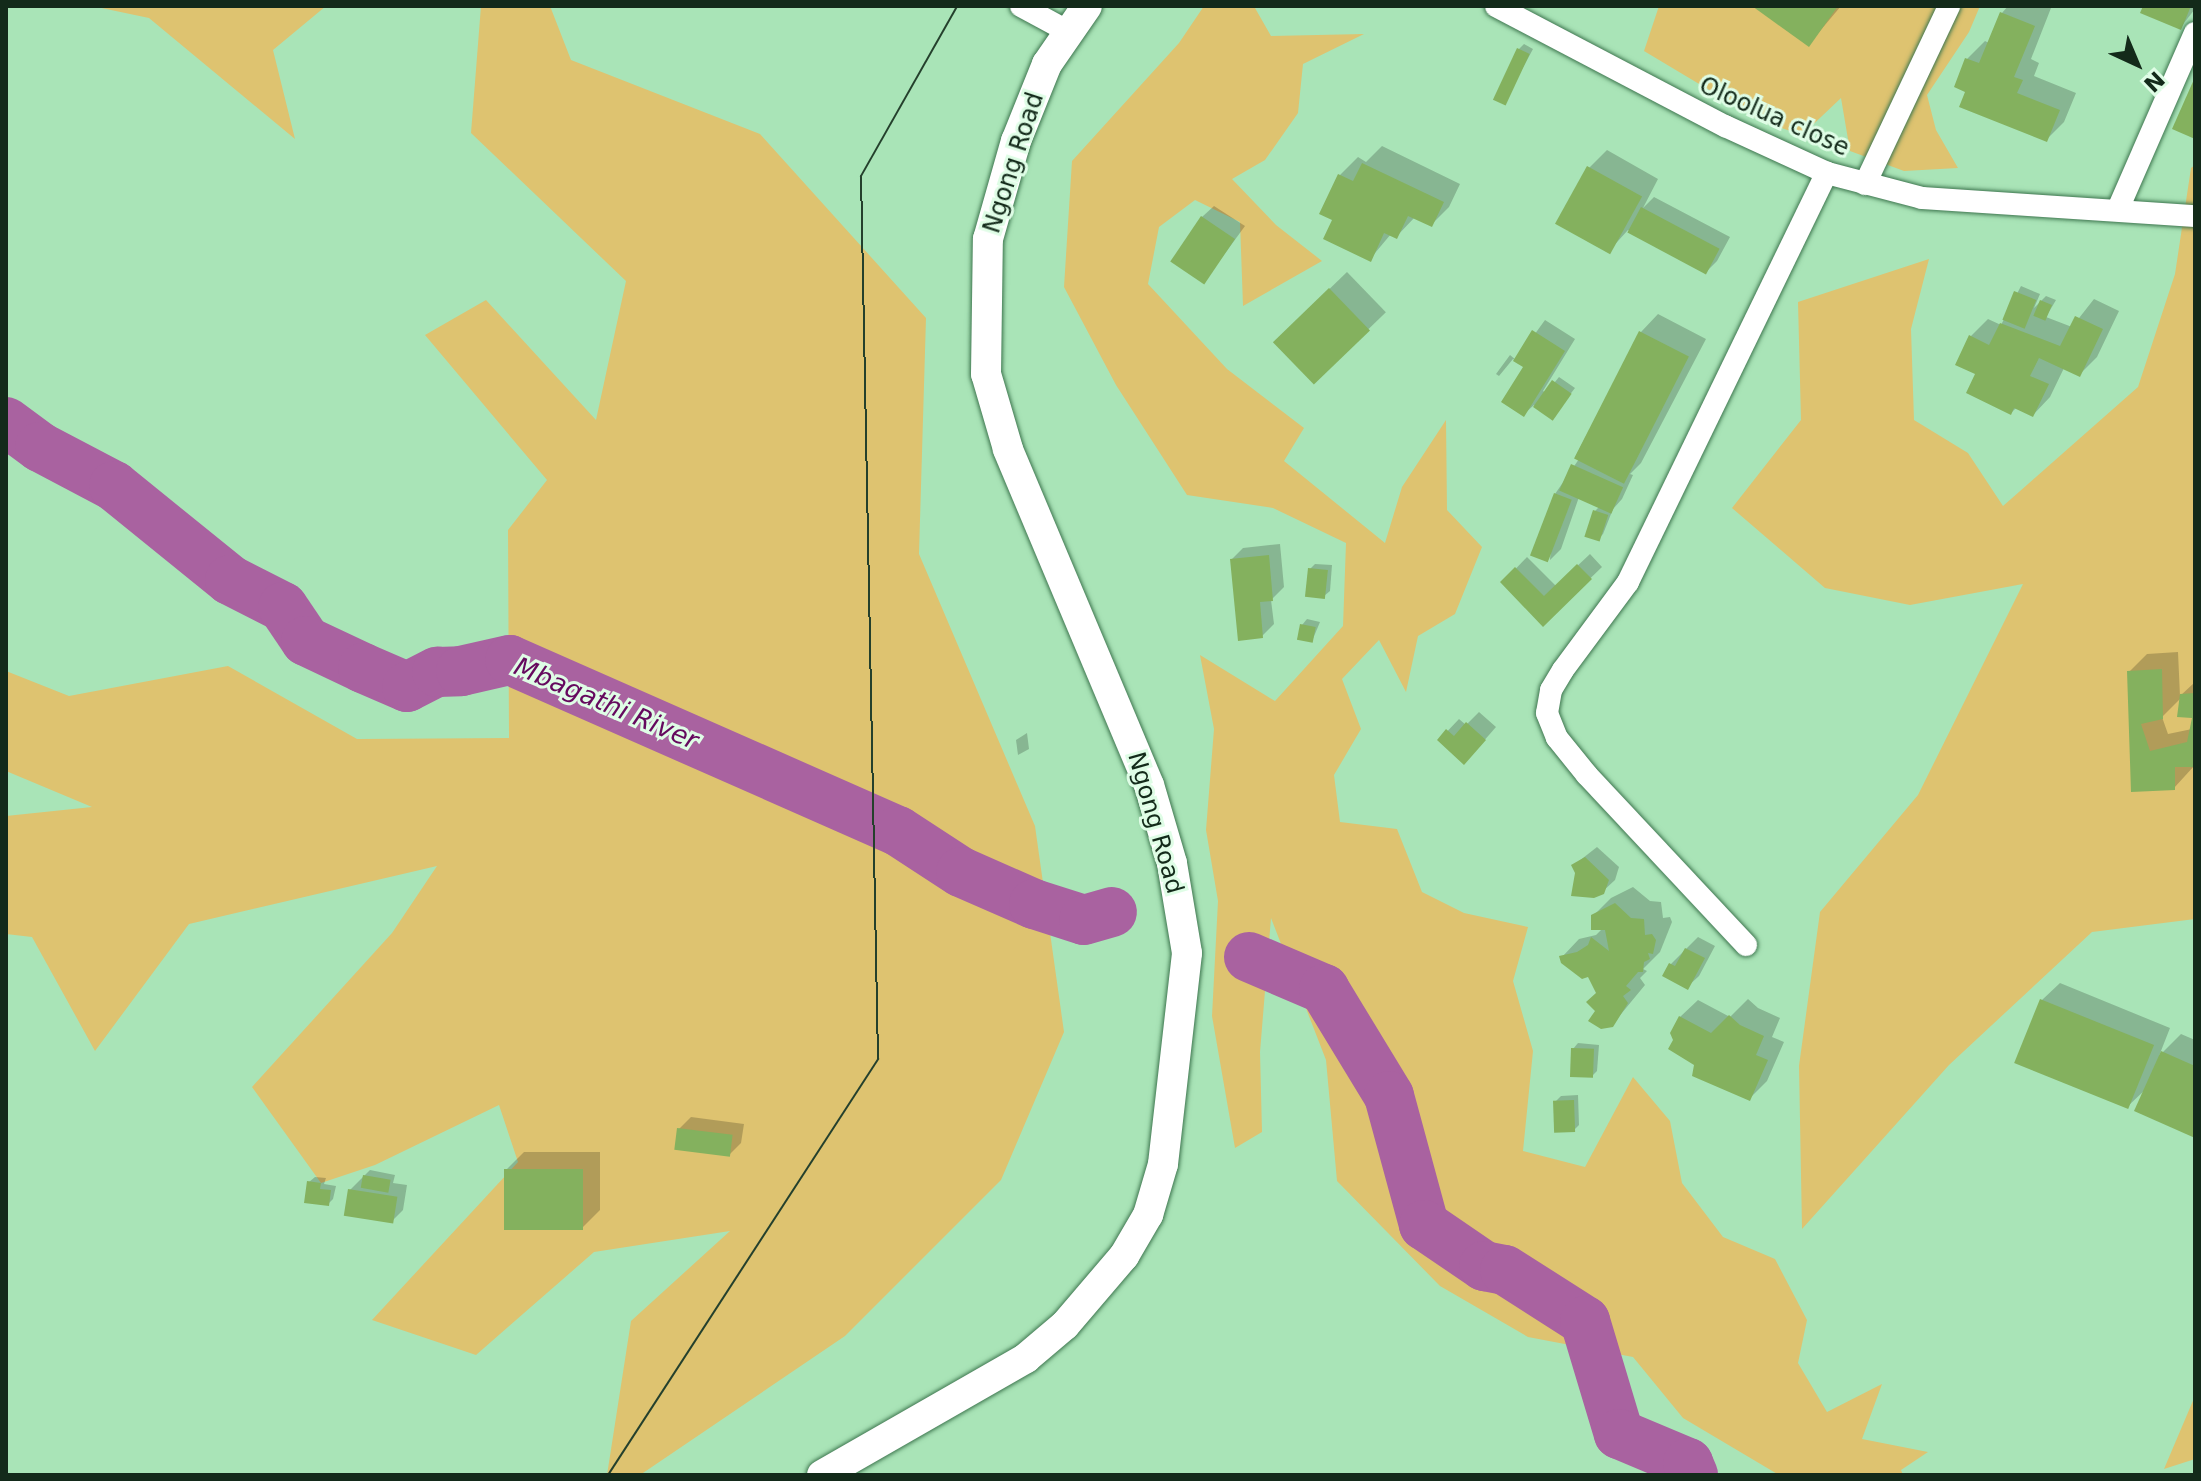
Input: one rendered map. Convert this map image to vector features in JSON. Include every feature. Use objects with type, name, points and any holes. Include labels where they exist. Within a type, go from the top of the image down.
[{"type":"main road","name":"Ngong Road","points":[[822,1475],[1026,1358],[1065,1325],[1124,1256],[1148,1215],[1163,1164],[1187,953],[1172,863],[1149,785],[1008,449],[986,374],[988,239],[1021,128],[1047,64],[1087,6]]},
{"type":"street","points":[[1021,6],[1069,32]]},
{"type":"street","name":"Oloolua close","points":[[1496,6],[1725,126],[1827,173],[1922,198],[2195,216]]},
{"type":"street","points":[[1865,184],[1949,6]]},
{"type":"street","points":[[2118,209],[2195,33]]},
{"type":"street","points":[[1746,945],[1587,775],[1557,738],[1547,713],[1551,690],[1563,670],[1628,582],[1827,173]]},
{"type":"shaded area","points":[[92,6],[326,6],[273,50],[295,139],[149,18]]},
{"type":"shaded area","points":[[481,6],[550,6],[571,60],[760,134],[926,318],[919,554],[1035,826],[1064,1032],[1001,1180],[845,1336],[640,1475],[607,1475],[631,1321],[730,1231],[594,1252],[476,1355],[372,1320],[518,1162],[499,1105],[375,1165],[321,1183],[252,1087],[392,933],[437,866],[189,924],[95,1051],[32,937],[6,934],[6,816],[92,807],[6,771],[6,671],[69,696],[228,666],[357,739],[509,738],[508,530],[547,480],[425,335],[486,300],[596,420],[626,281],[471,133]]},
{"type":"shaded area","points":[[1204,6],[1265,6],[1255,8],[1271,36],[1364,34],[1303,64],[1298,113],[1265,160],[1232,179],[1276,225],[1322,261],[1243,306],[1240,222],[1195,200],[1159,227],[1148,284],[1227,369],[1304,428],[1284,461],[1385,543],[1402,487],[1446,420],[1447,510],[1482,547],[1455,614],[1418,636],[1406,692],[1379,640],[1342,679],[1361,729],[1334,775],[1340,822],[1397,829],[1422,892],[1464,913],[1528,927],[1513,981],[1533,1051],[1523,1151],[1585,1167],[1633,1077],[1670,1121],[1682,1183],[1723,1237],[1775,1259],[1807,1320],[1798,1363],[1827,1412],[1882,1384],[1862,1439],[1928,1452],[1901,1470],[1903,1475],[1779,1475],[1683,1418],[1633,1357],[1528,1337],[1440,1286],[1337,1181],[1326,1060],[1271,918],[1260,1052],[1262,1132],[1235,1148],[1212,1016],[1218,901],[1206,830],[1214,729],[1200,655],[1275,701],[1343,626],[1346,543],[1273,508],[1187,495],[1116,385],[1064,287],[1072,161],[1179,43]]},
{"type":"shaded area","points":[[1659,6],[1980,6],[1969,32],[1927,95],[1936,130],[1958,168],[1904,171],[1850,151],[1841,98],[1802,135],[1761,121],[1644,51]]},
{"type":"shaded area","points":[[2195,165],[2195,919],[2092,932],[1949,1065],[1802,1229],[1799,1066],[1820,912],[1918,795],[2023,584],[1910,605],[1825,588],[1732,508],[1801,420],[1798,302],[1929,259],[1911,329],[1914,420],[1968,453],[2003,506],[2138,387],[2175,274],[2191,168]]},
{"type":"shaded area","points":[[2195,1396],[2195,1459],[2164,1469]]},
{"type":"building","points":[[1752,6],[1838,6],[1809,47]]},
{"type":"building","points":[[2143,6],[2191,6],[2181,30],[2140,13]]},
{"type":"building","points":[[2000,12],[2035,26],[2014,77],[2023,80],[2017,93],[2060,110],[2047,142],[1959,107],[1965,92],[1954,87],[1965,58],[1979,63]]},
{"type":"building","points":[[1517,48],[1530,54],[1506,106],[1493,100]]},
{"type":"building","points":[[2195,77],[2195,139],[2172,129]]},
{"type":"building","points":[[1362,163],[1444,202],[1432,227],[1408,216],[1397,239],[1384,233],[1371,262],[1323,239],[1332,220],[1319,214],[1338,174],[1353,181]]},
{"type":"building","points":[[1587,166],[1642,197],[1610,254],[1555,224]]},
{"type":"building","points":[[1641,207],[1720,249],[1706,274],[1627,233]]},
{"type":"building","points":[[1201,216],[1235,239],[1204,285],[1170,262]]},
{"type":"building","points":[[1329,288],[1370,330],[1314,385],[1273,342]]},
{"type":"building","points":[[2014,291],[2036,300],[2025,329],[2002,320]]},
{"type":"building","points":[[2040,300],[2052,305],[2045,321],[2033,316]]},
{"type":"building","points":[[2075,316],[2103,329],[2080,377],[2039,358],[2030,376],[2049,384],[2033,417],[2014,408],[2011,415],[1966,393],[1975,374],[1955,365],[1969,335],[1989,345],[2000,323],[2060,346]]},
{"type":"building","points":[[1532,330],[1565,351],[1524,417],[1501,402],[1523,367],[1513,361]]},
{"type":"building","points":[[1639,331],[1689,356],[1624,484],[1574,458]]},
{"type":"building","points":[[1552,380],[1572,394],[1553,421],[1533,407]]},
{"type":"building","points":[[1571,464],[1623,487],[1611,514],[1559,490]]},
{"type":"building","points":[[1554,493],[1572,500],[1548,562],[1530,556]]},
{"type":"building","points":[[1593,510],[1608,515],[1600,542],[1584,537]]},
{"type":"building","points":[[1269,555],[1273,601],[1260,602],[1263,638],[1238,641],[1230,559]]},
{"type":"building","points":[[1577,564],[1592,579],[1543,627],[1500,582],[1515,567],[1544,596]]},
{"type":"building","points":[[1308,568],[1328,570],[1325,599],[1305,597]]},
{"type":"building","points":[[1300,624],[1316,627],[1313,643],[1297,640]]},
{"type":"building","points":[[2162,669],[2163,719],[2141,724],[2150,751],[2187,742],[2192,718],[2177,717],[2180,694],[2195,693],[2195,767],[2175,767],[2175,790],[2131,792],[2127,671]]},
{"type":"building","points":[[1466,722],[1486,740],[1464,765],[1437,740],[1446,729],[1454,736]]},
{"type":"building","points":[[1585,857],[1609,880],[1604,894],[1594,898],[1571,896],[1575,873],[1571,865]]},
{"type":"building","points":[[1615,903],[1631,918],[1644,919],[1645,935],[1652,934],[1656,940],[1653,954],[1648,953],[1650,959],[1644,962],[1643,972],[1638,972],[1626,986],[1631,990],[1623,996],[1628,1003],[1613,1027],[1601,1029],[1588,1021],[1595,1011],[1586,1002],[1596,993],[1588,977],[1582,979],[1561,963],[1559,956],[1577,952],[1588,945],[1591,937],[1609,951],[1605,930],[1591,930],[1591,915]]},
{"type":"building","points":[[1685,948],[1705,958],[1688,990],[1662,976],[1669,963],[1675,966]]},
{"type":"building","points":[[2040,999],[2154,1045],[2128,1109],[2014,1063]]},
{"type":"building","points":[[1729,1015],[1740,1025],[1764,1036],[1756,1055],[1768,1060],[1750,1101],[1692,1076],[1694,1065],[1668,1049],[1673,1040],[1670,1033],[1679,1016],[1711,1033]]},
{"type":"building","points":[[1571,1048],[1594,1049],[1593,1078],[1570,1077]]},
{"type":"building","points":[[2161,1051],[2195,1066],[2195,1138],[2134,1111]]},
{"type":"building","points":[[1574,1100],[1575,1132],[1554,1133],[1553,1101]]},
{"type":"building","points":[[677,1128],[733,1135],[730,1157],[674,1150]]},
{"type":"building","points":[[504,1169],[583,1169],[583,1230],[504,1230]]},
{"type":"building","points":[[363,1175],[391,1180],[388,1193],[361,1188]]},
{"type":"building","points":[[307,1181],[321,1183],[320,1189],[331,1190],[329,1206],[304,1203]]},
{"type":"building","points":[[348,1189],[397,1197],[393,1223],[344,1216]]},
{"type":"waterway","name":"Mbagathi River","points":[[6,422],[40,447],[114,486],[230,580],[283,607],[306,641],[363,668],[407,687],[437,672],[461,671],[510,660],[898,831],[961,872],[1034,904],[1084,920],[1112,912]]},
{"type":"waterway","points":[[1249,957],[1324,989],[1389,1096],[1424,1225],[1484,1266],[1505,1270],[1585,1321],[1619,1434],[1688,1463],[1693,1475]]},
{"type":"tram line","points":[[608,1475],[878,1059],[861,176],[957,6]]}]
